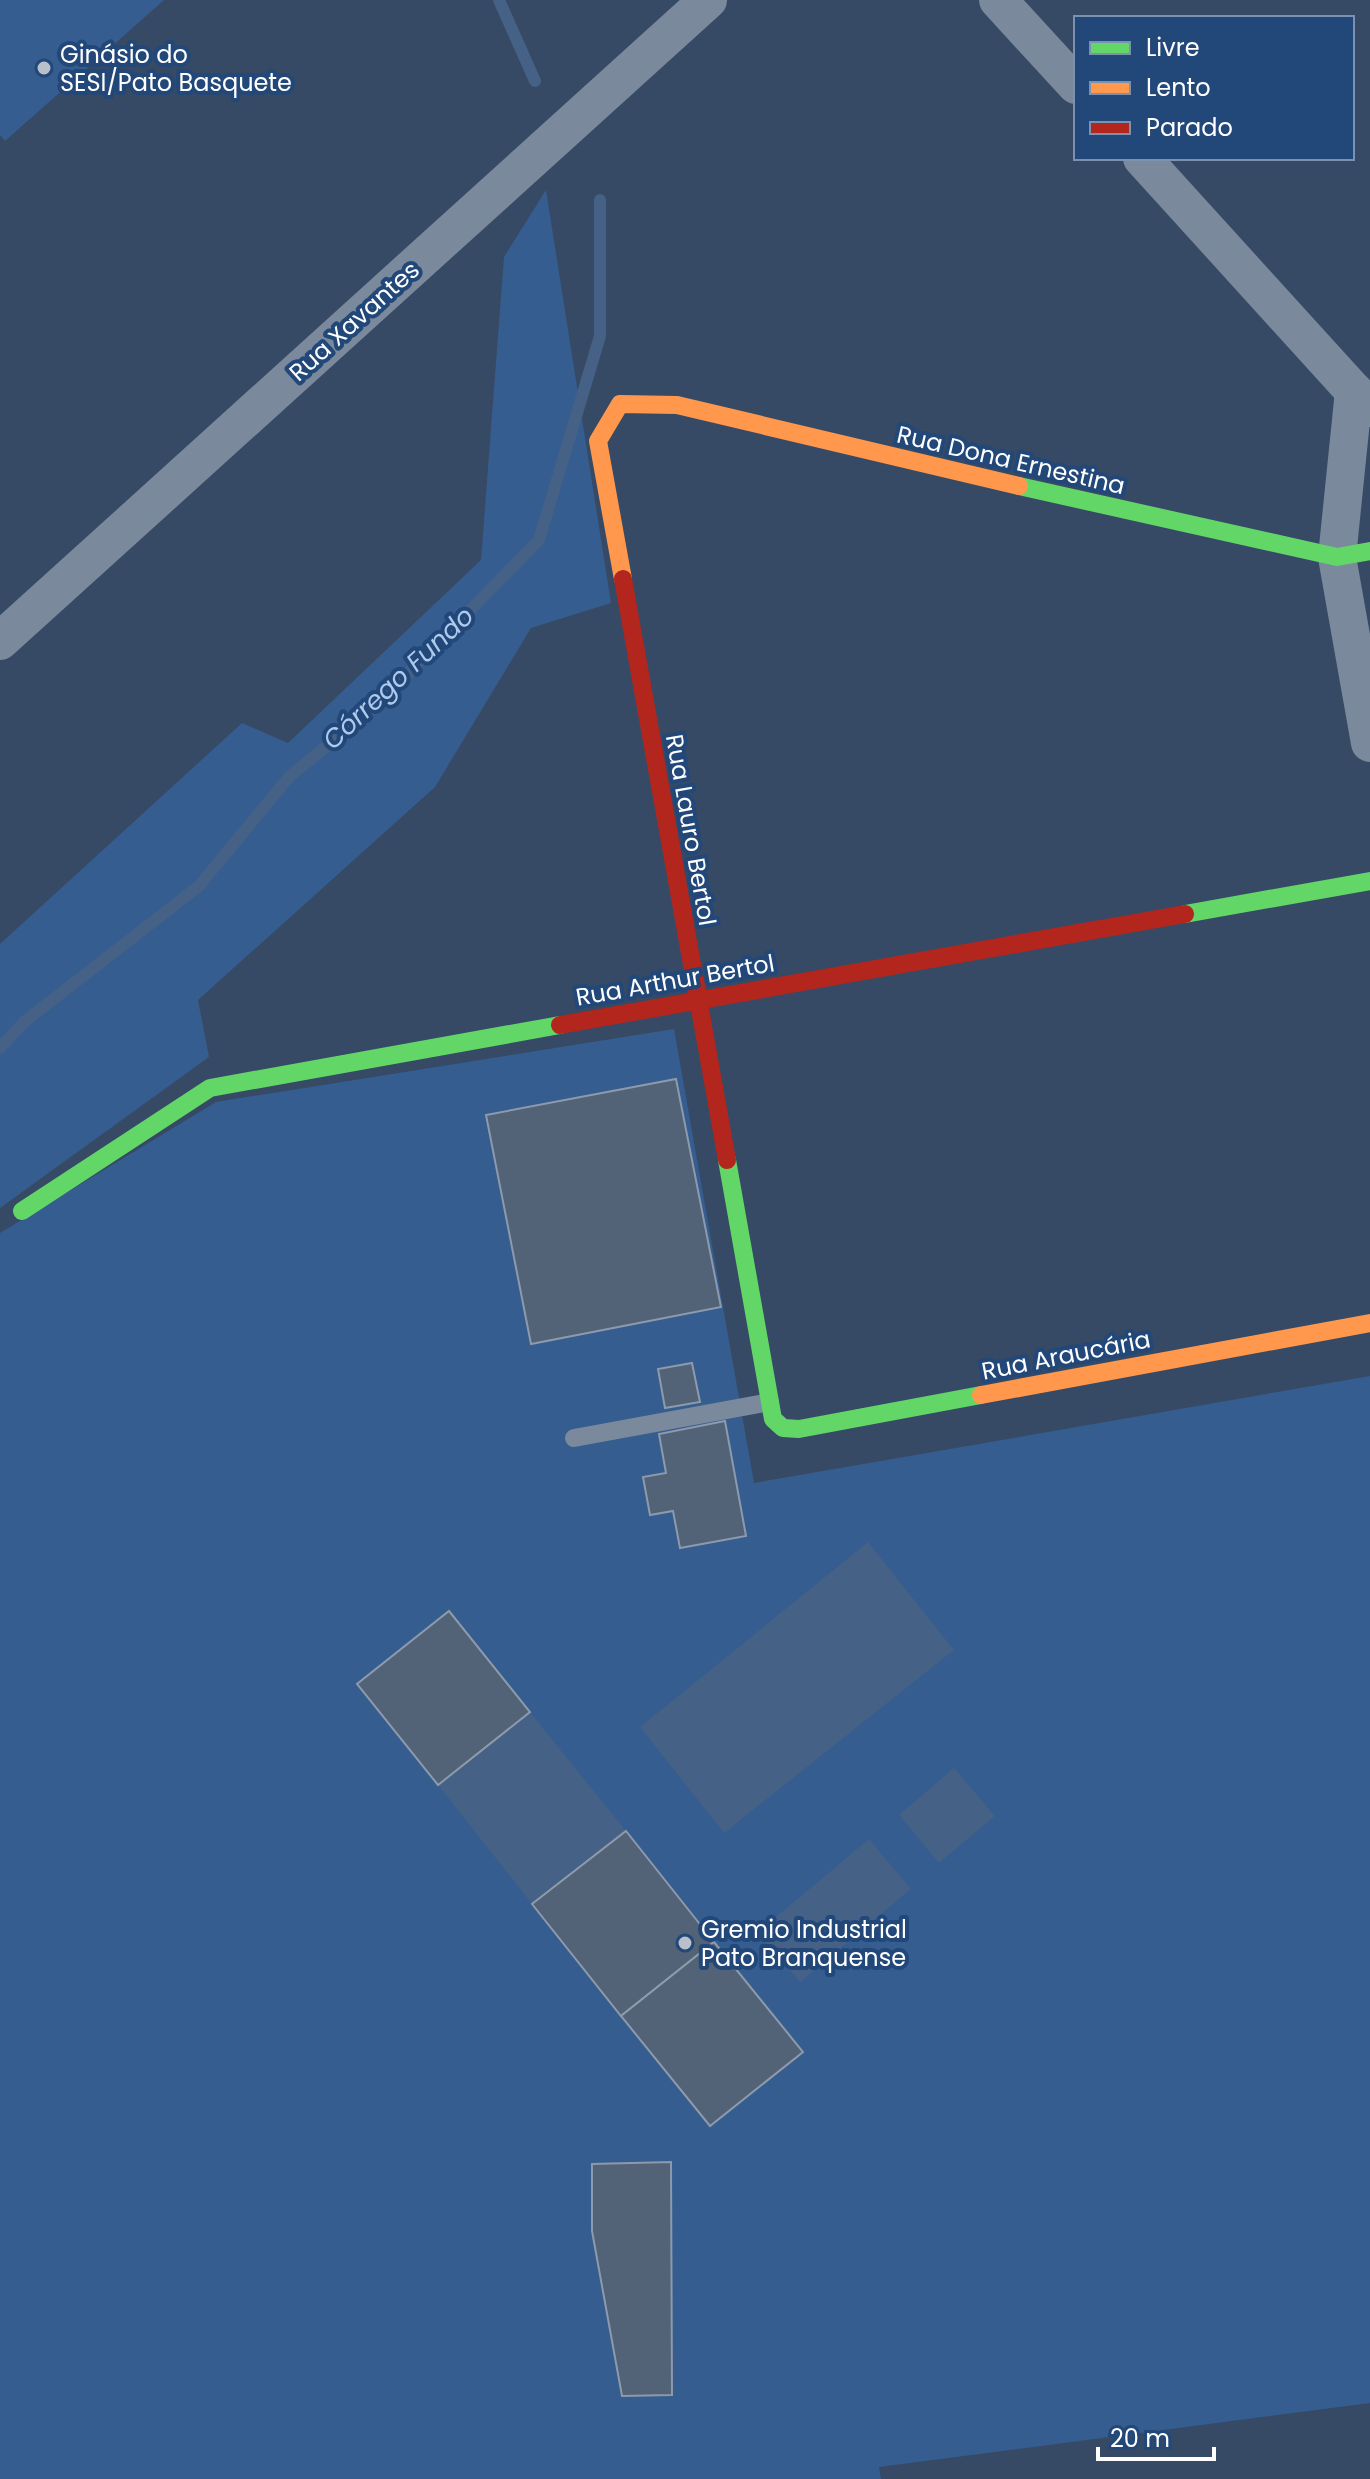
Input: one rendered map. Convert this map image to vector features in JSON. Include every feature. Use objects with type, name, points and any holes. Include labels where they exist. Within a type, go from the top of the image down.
[{"type":"street","name":"Rua Xavantes","points":[[0,641],[708,0]]},
{"type":"street","points":[[998,0],[1074,83]]},
{"type":"street","points":[[1144,160],[1362,400],[1353,554],[1370,743]]},
{"type":"street","name":"Rua Lauro Bertol","points":[[677,405],[620,404],[598,441],[772,1410]]},
{"type":"street","name":"Rua Dona Ernestina","points":[[677,405],[818,441],[1353,554]]},
{"type":"street","name":"Rua Arthur Bertol","points":[[22,1211],[210,1088],[1370,881]]},
{"type":"street","name":"Rua Araucária","points":[[772,1410],[783,1428],[799,1429],[1370,1323]]},
{"type":"lane","points":[[574,1438],[772,1410]]},
{"type":"shaded area","name":"Ginásio do SESI/Pato Basquete","points":[[0,0],[164,0],[5,141],[0,135]]},
{"type":"shaded area","points":[[546,190],[611,603],[531,628],[435,787],[198,1000],[209,1057],[0,1208],[0,944],[242,723],[288,743],[481,560],[504,257]]},
{"type":"shaded area","name":"Gremio Industrial Pato Branquense","points":[[674,1029],[754,1483],[1370,1376],[1370,2403],[879,2467],[881,2479],[0,2479],[0,1233],[216,1102]]},
{"type":"shaded area","points":[[868,1542],[954,1650],[724,1833],[640,1727]]},
{"type":"shaded area","points":[[530,1712],[626,1831],[532,1904],[438,1785]]},
{"type":"shaded area","points":[[954,1768],[995,1816],[939,1863],[899,1815]]},
{"type":"shaded area","points":[[869,1839],[911,1889],[800,1982],[758,1932]]},
{"type":"building","points":[[676,1079],[721,1307],[531,1344],[486,1115]]},
{"type":"building","points":[[692,1363],[700,1402],[665,1408],[658,1369]]},
{"type":"building","points":[[725,1421],[746,1536],[680,1548],[673,1511],[650,1515],[643,1477],[666,1473],[659,1434]]},
{"type":"building","points":[[449,1611],[530,1712],[438,1785],[357,1684]]},
{"type":"building","points":[[626,1831],[714,1942],[621,2016],[532,1904]]},
{"type":"building","points":[[714,1942],[803,2052],[710,2126],[621,2016]]},
{"type":"building","points":[[671,2162],[672,2395],[622,2396],[592,2231],[592,2164]]},
{"type":"waterway","name":"Córrego Fundo","points":[[499,0],[535,81]]},
{"type":"waterway","name":"Córrego Fundo","points":[[0,1048],[24,1022],[199,886],[289,777],[380,702],[539,540],[600,336],[600,200]]},
{"type":"traffic: fast","points":[[1019,486],[1337,557],[1370,551]]},
{"type":"traffic: fast","points":[[1185,914],[1370,881]]},
{"type":"traffic: fast","points":[[22,1211],[210,1088],[560,1025]]},
{"type":"traffic: fast","points":[[727,1160],[773,1419],[783,1428],[799,1429],[981,1395]]},
{"type":"traffic: slow","points":[[623,579],[598,441],[620,404],[677,405],[1019,486]]},
{"type":"traffic: slow","points":[[981,1395],[1370,1323]]},
{"type":"traffic: jam","points":[[623,579],[727,1160]]},
{"type":"traffic: jam","points":[[560,1025],[1185,914]]},
{"type":"place","name":"Ginásio do SESI/Pato Basquete","points":[[44,68]]},
{"type":"place","name":"Gremio Industrial Pato Branquense","points":[[685,1943]]}]
